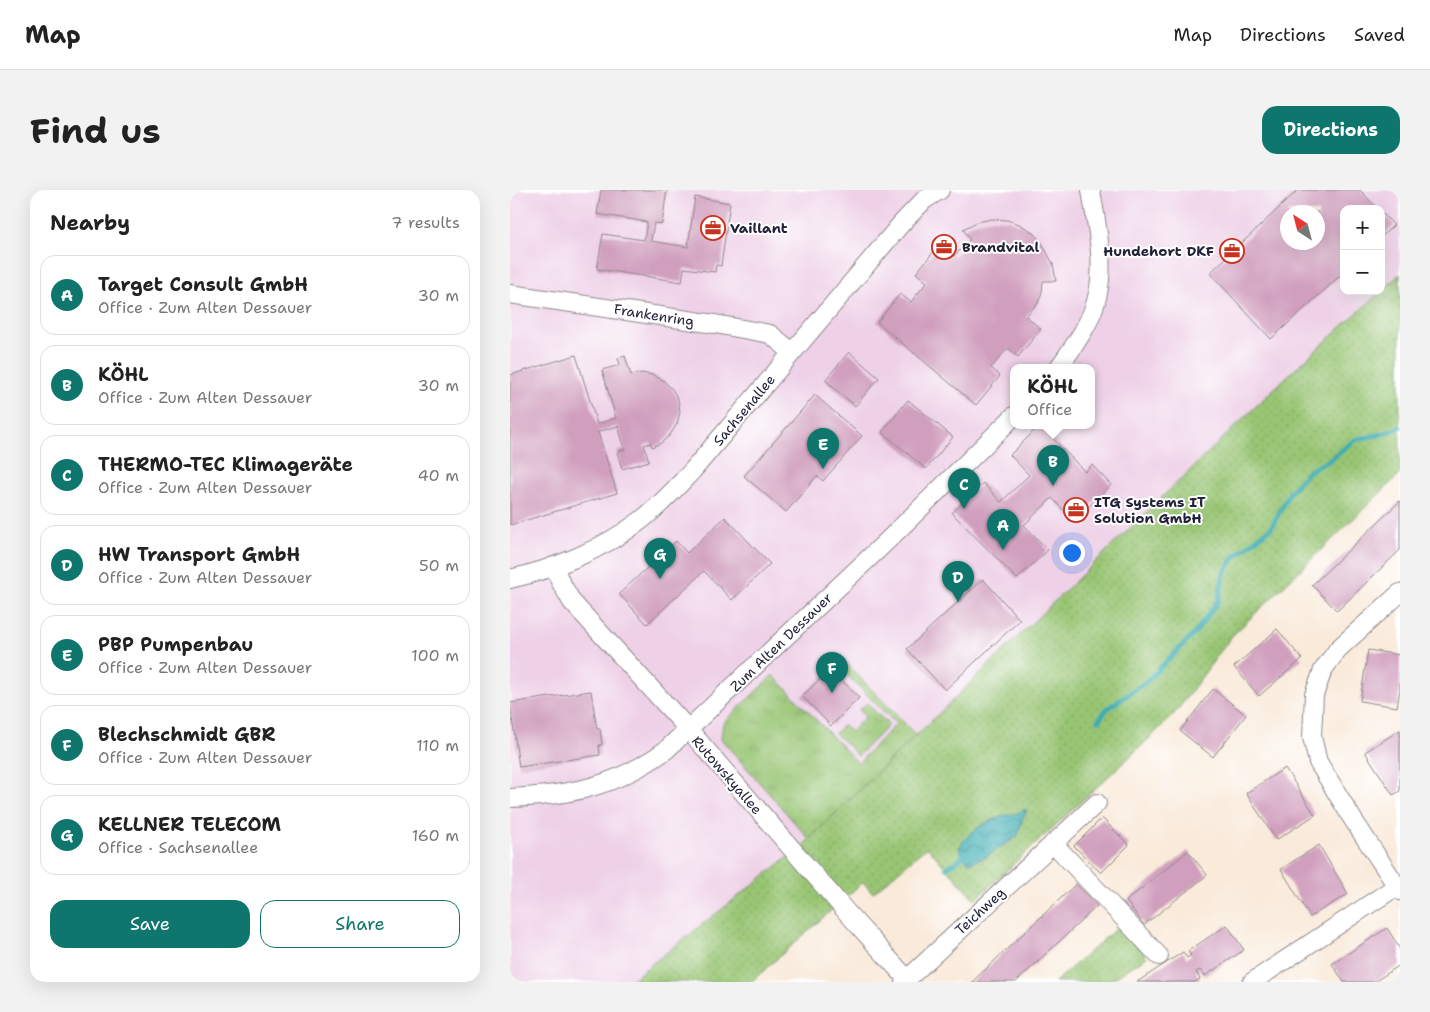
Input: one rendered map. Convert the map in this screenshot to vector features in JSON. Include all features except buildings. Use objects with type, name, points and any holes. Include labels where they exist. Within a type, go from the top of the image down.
[{"type":"street","name":"Sachsenallee","points":[[510,579],[580,556],[640,522],[693,470],[901,224],[924,200],[940,190]]},
{"type":"street","points":[[1061,364],[1074,347],[1087,324],[1098,294],[1101,265],[1091,190]]},
{"type":"street","name":"Frankenring","points":[[510,294],[715,324],[770,334],[792,352]]},
{"type":"street","name":"Zum Alten Dessauer","points":[[510,798],[574,791],[606,783],[645,765],[688,730],[887,541],[1010,420]]},
{"type":"street","name":"Rutowskyallee","points":[[554,566],[572,602],[688,730],[906,980]]},
{"type":"street","points":[[1252,982],[1398,889],[1318,762],[1312,737],[1314,695],[1323,670],[1338,649],[1400,593]]},
{"type":"street","name":"Teichweg","points":[[906,980],[1097,804]]},
{"type":"street","points":[[1053,843],[1159,956]]},
{"type":"shaded area","points":[[510,190],[1400,190],[1400,274],[1385,288],[1385,205],[1340,205],[1340,295],[1377,295],[1285,378],[802,846],[629,982],[510,982]]},
{"type":"green space","points":[[1400,274],[1400,474],[1232,636],[1176,712],[975,900],[927,847],[873,893],[863,882],[751,982],[629,982],[802,846],[1285,378],[1377,295],[1385,295],[1385,288]]},
{"type":"green space","points":[[840,657],[916,735],[809,839],[721,739],[723,723],[773,675],[858,763],[896,724],[835,663]]},
{"type":"green space","points":[[867,703],[889,725],[858,756],[835,733],[844,725],[851,732],[865,717],[859,710]]},
{"type":"green space","points":[[1119,926],[1147,957],[1108,982],[1055,982]]},
{"type":"water","points":[[1024,809],[1027,811],[1022,820],[1018,836],[984,858],[969,863],[963,857],[959,848],[962,842],[977,828],[990,821]]},
{"type":"waterway","points":[[1098,721],[1107,709],[1146,682],[1195,633],[1218,601],[1224,573],[1235,556],[1271,528],[1290,492],[1309,471],[1328,461],[1355,440],[1386,433],[1400,427]]},
{"type":"waterway","points":[[946,868],[963,857]]},
{"type":"place","name":"Vaillant","points":[[713,228]]},
{"type":"place","name":"Brandvital","points":[[944,247]]},
{"type":"place","name":"Hundehort DKF","points":[[1232,251]]},
{"type":"place","name":"PBP Pumpenbau","points":[[823,469]]},
{"type":"place","name":"KÖHL","points":[[1053,486]]},
{"type":"place","name":"THERMO-TEC Klimageräte","points":[[964,509]]},
{"type":"place","name":"ITG Systems IT Solution GmbH","points":[[1076,510]]},
{"type":"place","name":"Target Consult GmbH","points":[[1003,550]]},
{"type":"place","name":"KELLNER TELECOM","points":[[660,579]]},
{"type":"place","name":"HW Transport GmbH","points":[[958,602]]},
{"type":"place","name":"Blechschmidt GBR","points":[[832,693]]}]
